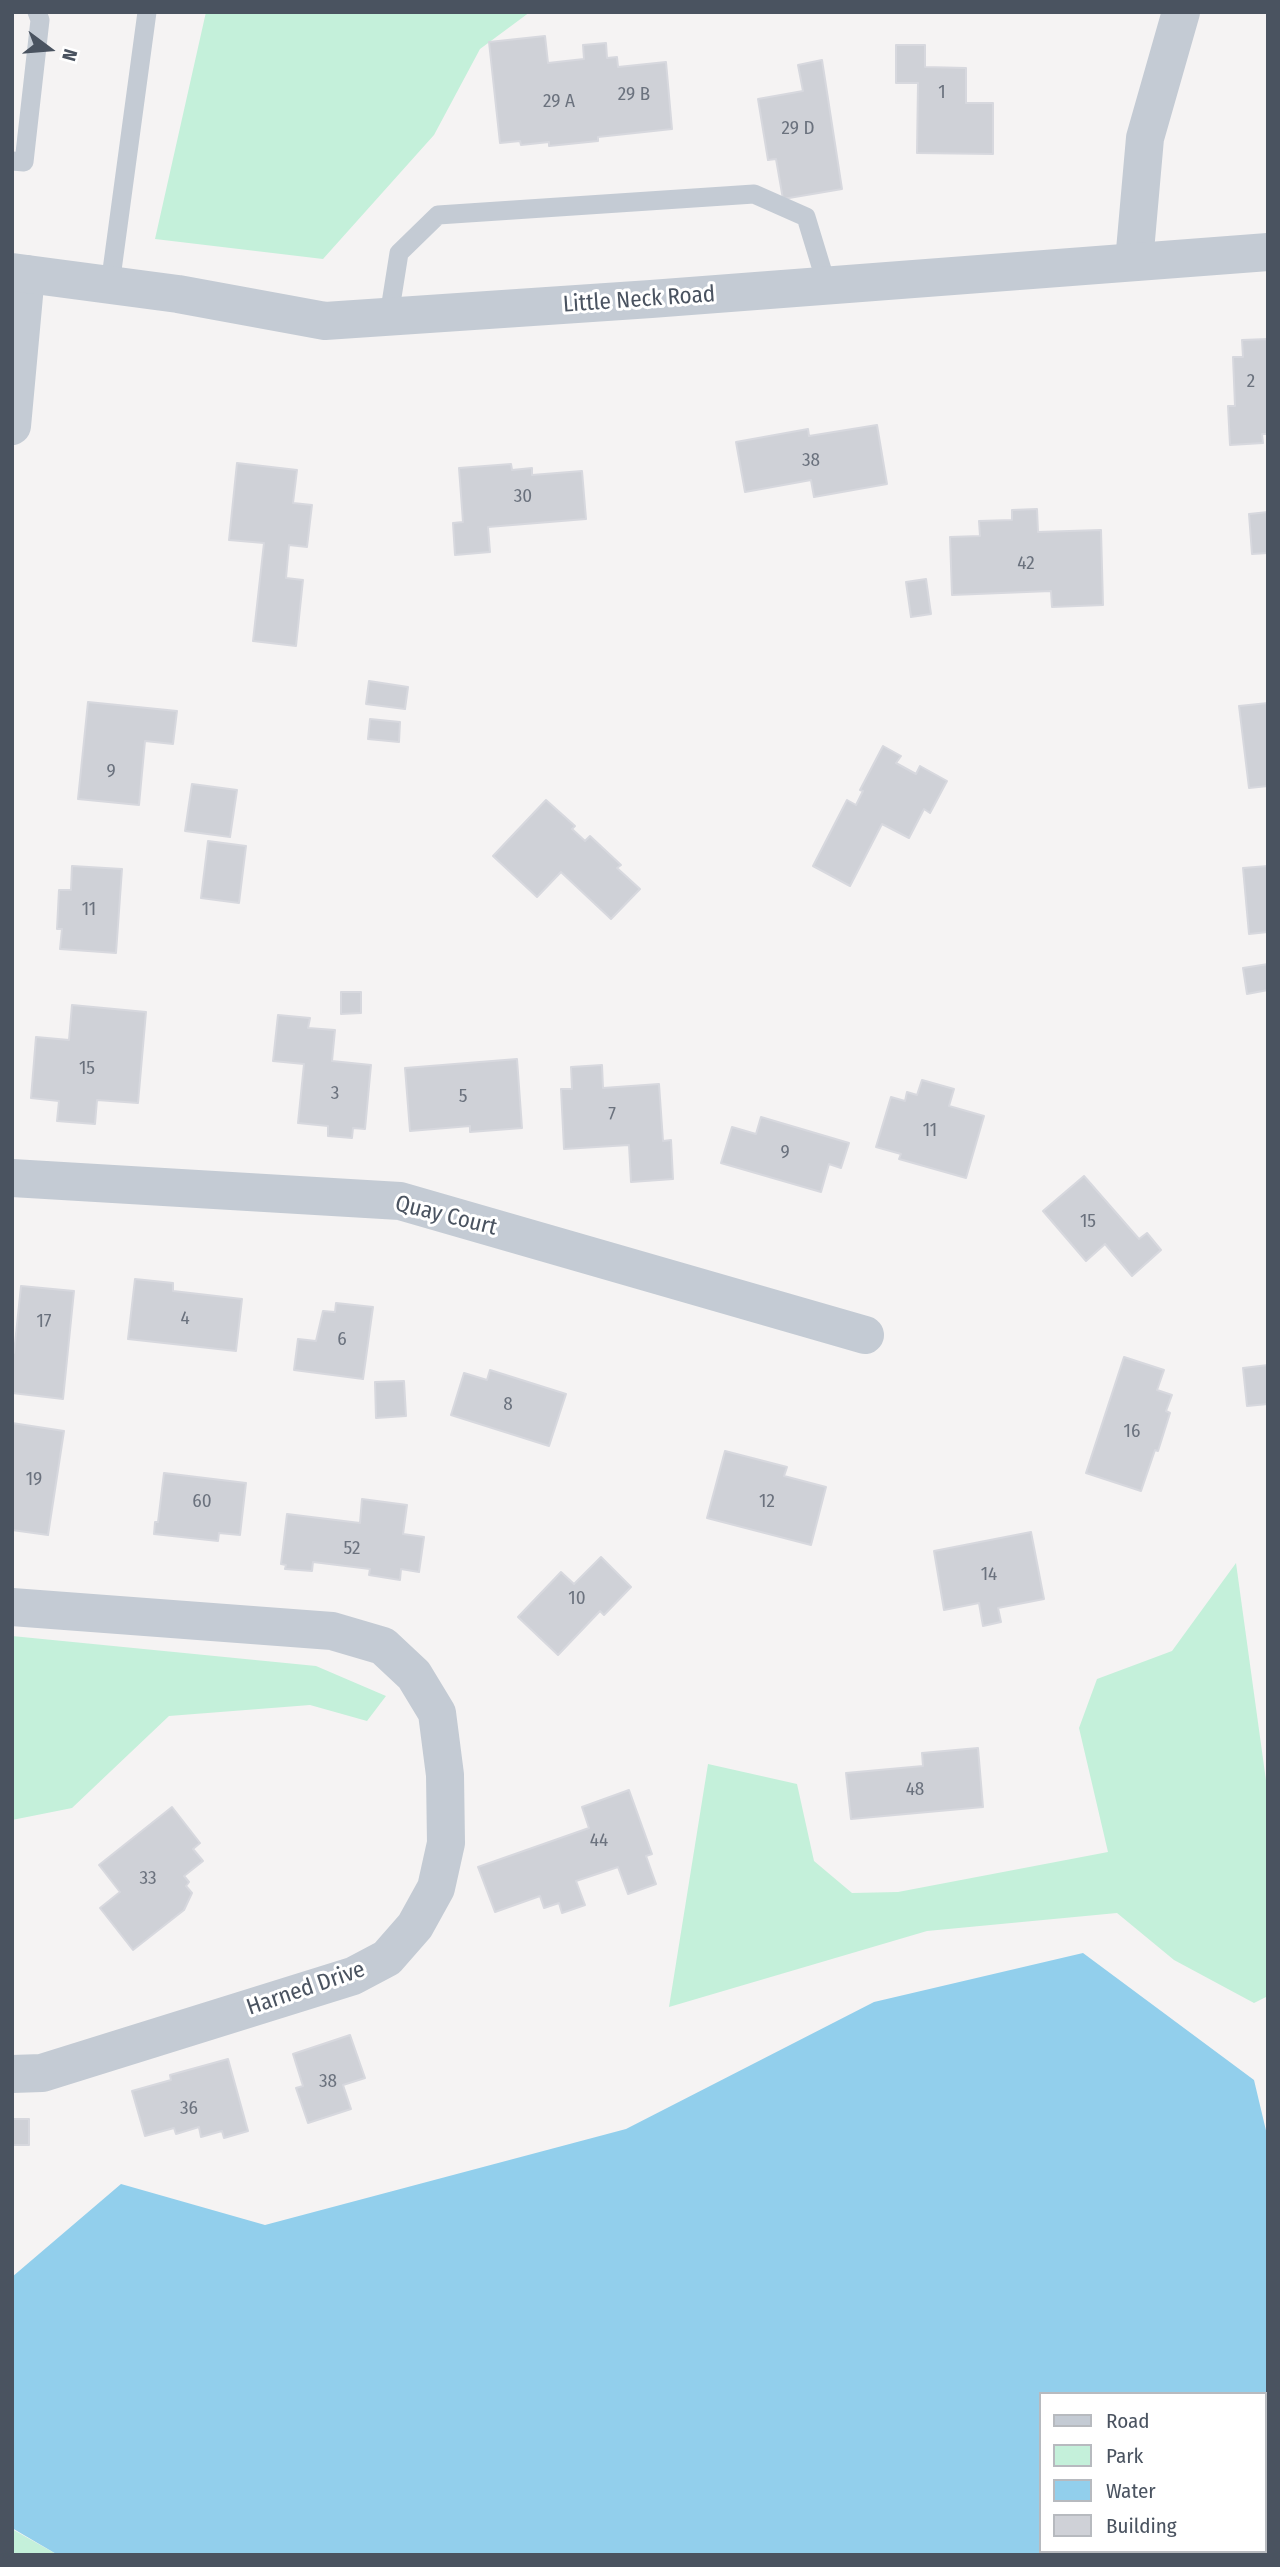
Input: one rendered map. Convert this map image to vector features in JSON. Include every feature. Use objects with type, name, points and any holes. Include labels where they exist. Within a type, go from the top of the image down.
[{"type":"street","points":[[1134,262],[1145,138],[1181,12]]},
{"type":"street","name":"Little Neck Road","points":[[19,273],[178,293],[325,321],[1268,252]]},
{"type":"street","points":[[12,426],[19,273]]},
{"type":"street","name":"Quay Court","points":[[12,1178],[400,1201],[865,1335]]},
{"type":"street","name":"Harned Drive","points":[[12,1607],[332,1631],[383,1646],[414,1675],[437,1713],[445,1775],[446,1843],[436,1888],[415,1926],[387,1958],[354,1976],[42,2073],[12,2074]]},
{"type":"lane","points":[[12,161],[24,162],[40,20],[37,12]]},
{"type":"lane","points":[[110,285],[147,12]]},
{"type":"lane","points":[[389,316],[399,253],[439,215],[754,194],[806,217],[827,286]]},
{"type":"green space","points":[[206,12],[530,12],[480,49],[434,135],[323,259],[155,239]]},
{"type":"green space","points":[[1236,1563],[1268,1795],[1268,1996],[1254,2003],[1174,1960],[1117,1913],[927,1931],[669,2007],[708,1764],[797,1784],[814,1861],[852,1893],[898,1892],[1108,1852],[1079,1728],[1097,1679],[1172,1651]]},
{"type":"green space","points":[[12,1636],[316,1666],[386,1696],[367,1721],[310,1705],[169,1716],[72,1808],[12,1820]]},
{"type":"green space","points":[[12,2529],[58,2555],[12,2555]]},
{"type":"water","points":[[1083,1953],[1254,2080],[1268,2139],[1268,2555],[58,2555],[12,2528],[12,2277],[121,2184],[265,2225],[626,2129],[874,2002]]},
{"type":"building","points":[[545,36],[548,63],[584,59],[583,45],[606,43],[607,58],[617,57],[618,67],[666,62],[672,129],[598,137],[598,141],[549,146],[549,142],[521,145],[520,141],[500,143],[489,42]]},
{"type":"building","points":[[896,45],[925,45],[925,67],[966,68],[966,103],[993,103],[993,154],[917,153],[918,83],[896,83]]},
{"type":"building","points":[[822,60],[842,189],[783,199],[776,159],[768,160],[758,99],[803,91],[798,65]]},
{"type":"building","points":[[1268,339],[1268,434],[1262,434],[1263,443],[1230,445],[1228,406],[1235,406],[1233,357],[1243,357],[1242,340]]},
{"type":"building","points":[[877,425],[887,484],[814,497],[811,480],[745,492],[736,442],[808,429],[809,436]]},
{"type":"building","points":[[237,463],[297,470],[293,503],[312,505],[307,547],[289,545],[286,578],[303,580],[296,646],[253,641],[264,543],[229,540]]},
{"type":"building","points":[[511,464],[512,470],[532,468],[532,475],[582,471],[586,519],[488,527],[490,552],[455,555],[453,523],[463,522],[459,468]]},
{"type":"building","points":[[1037,509],[1038,532],[1101,530],[1103,605],[1052,607],[1051,591],[952,595],[950,537],[980,536],[979,521],[1012,520],[1012,510]]},
{"type":"building","points":[[1268,512],[1268,553],[1252,554],[1249,514]]},
{"type":"building","points":[[926,579],[931,614],[911,617],[906,582]]},
{"type":"building","points":[[369,681],[408,687],[405,709],[366,704]]},
{"type":"building","points":[[88,702],[177,711],[173,744],[145,741],[139,805],[78,799]]},
{"type":"building","points":[[1268,703],[1268,786],[1249,788],[1239,706]]},
{"type":"building","points":[[370,719],[400,722],[399,742],[368,739]]},
{"type":"building","points":[[883,746],[901,756],[896,763],[916,774],[920,766],[947,781],[930,813],[924,809],[909,838],[882,824],[850,886],[813,866],[847,800],[856,805],[863,791],[860,790]]},
{"type":"building","points":[[192,784],[237,790],[230,837],[185,831]]},
{"type":"building","points":[[546,800],[575,826],[572,829],[585,841],[590,836],[621,865],[617,868],[640,889],[611,919],[561,872],[537,897],[493,856]]},
{"type":"building","points":[[208,841],[246,846],[239,903],[201,898]]},
{"type":"building","points":[[72,866],[122,869],[116,953],[60,949],[62,929],[57,929],[59,890],[71,890]]},
{"type":"building","points":[[1268,866],[1268,932],[1249,934],[1243,868]]},
{"type":"building","points":[[1268,964],[1268,990],[1247,994],[1243,968]]},
{"type":"building","points":[[341,992],[361,992],[361,1013],[341,1014]]},
{"type":"building","points":[[72,1005],[146,1012],[138,1103],[97,1100],[95,1124],[57,1121],[59,1101],[31,1098],[36,1037],[69,1040]]},
{"type":"building","points":[[278,1015],[310,1018],[308,1028],[335,1030],[332,1061],[371,1065],[365,1129],[353,1128],[352,1138],[328,1136],[328,1126],[298,1123],[304,1064],[273,1061]]},
{"type":"building","points":[[517,1059],[522,1128],[470,1132],[470,1126],[410,1131],[405,1068]]},
{"type":"building","points":[[602,1065],[603,1088],[659,1084],[663,1141],[671,1140],[673,1179],[631,1182],[629,1145],[564,1149],[561,1089],[572,1089],[571,1067]]},
{"type":"building","points":[[922,1080],[954,1089],[949,1106],[984,1116],[966,1178],[899,1159],[901,1154],[876,1147],[891,1097],[905,1101],[907,1092],[917,1095]]},
{"type":"building","points":[[761,1117],[849,1143],[841,1168],[829,1164],[821,1192],[721,1163],[732,1127],[756,1134]]},
{"type":"building","points":[[1084,1176],[1139,1239],[1147,1233],[1161,1250],[1132,1276],[1105,1244],[1086,1261],[1043,1211]]},
{"type":"building","points":[[135,1279],[173,1283],[173,1291],[242,1299],[236,1351],[128,1339]]},
{"type":"building","points":[[21,1286],[74,1291],[63,1399],[12,1393],[12,1353]]},
{"type":"building","points":[[336,1303],[373,1307],[363,1379],[294,1370],[298,1339],[316,1341],[323,1311],[335,1312]]},
{"type":"building","points":[[1124,1357],[1164,1370],[1157,1390],[1172,1395],[1166,1411],[1170,1413],[1158,1451],[1155,1450],[1141,1491],[1086,1473]]},
{"type":"building","points":[[1268,1365],[1268,1404],[1247,1406],[1243,1368]]},
{"type":"building","points":[[490,1370],[566,1394],[549,1446],[451,1415],[464,1373],[487,1380]]},
{"type":"building","points":[[404,1381],[406,1416],[376,1418],[375,1382]]},
{"type":"building","points":[[12,1423],[64,1431],[48,1535],[12,1530]]},
{"type":"building","points":[[725,1451],[787,1467],[784,1476],[826,1487],[811,1545],[707,1518]]},
{"type":"building","points":[[164,1473],[246,1483],[240,1535],[219,1533],[218,1541],[154,1534]]},
{"type":"building","points":[[362,1499],[407,1505],[403,1534],[424,1537],[419,1572],[401,1569],[400,1580],[369,1575],[370,1569],[313,1562],[312,1571],[285,1569],[286,1565],[281,1564],[287,1514],[360,1523]]},
{"type":"building","points":[[1031,1532],[1044,1599],[998,1608],[1001,1622],[983,1626],[979,1603],[944,1610],[934,1551]]},
{"type":"building","points":[[601,1557],[631,1587],[604,1615],[600,1611],[558,1655],[518,1617],[561,1572],[574,1584]]},
{"type":"building","points":[[978,1748],[983,1807],[851,1819],[846,1773],[923,1766],[922,1753]]},
{"type":"building","points":[[629,1790],[652,1854],[646,1856],[656,1884],[628,1894],[618,1867],[576,1881],[585,1905],[562,1913],[559,1903],[544,1908],[540,1896],[495,1912],[478,1867],[589,1828],[582,1807]]},
{"type":"building","points":[[172,1807],[200,1843],[193,1849],[203,1861],[184,1876],[189,1882],[186,1886],[192,1893],[184,1910],[133,1950],[100,1908],[120,1892],[99,1865]]},
{"type":"building","points":[[350,2035],[365,2078],[343,2085],[351,2109],[308,2123],[296,2088],[303,2086],[293,2054]]},
{"type":"building","points":[[228,2059],[248,2131],[224,2138],[222,2131],[201,2137],[199,2127],[176,2134],[174,2128],[145,2136],[132,2091],[171,2080],[170,2075]]},
{"type":"building","points":[[12,2119],[29,2119],[29,2145],[12,2145]]}]
